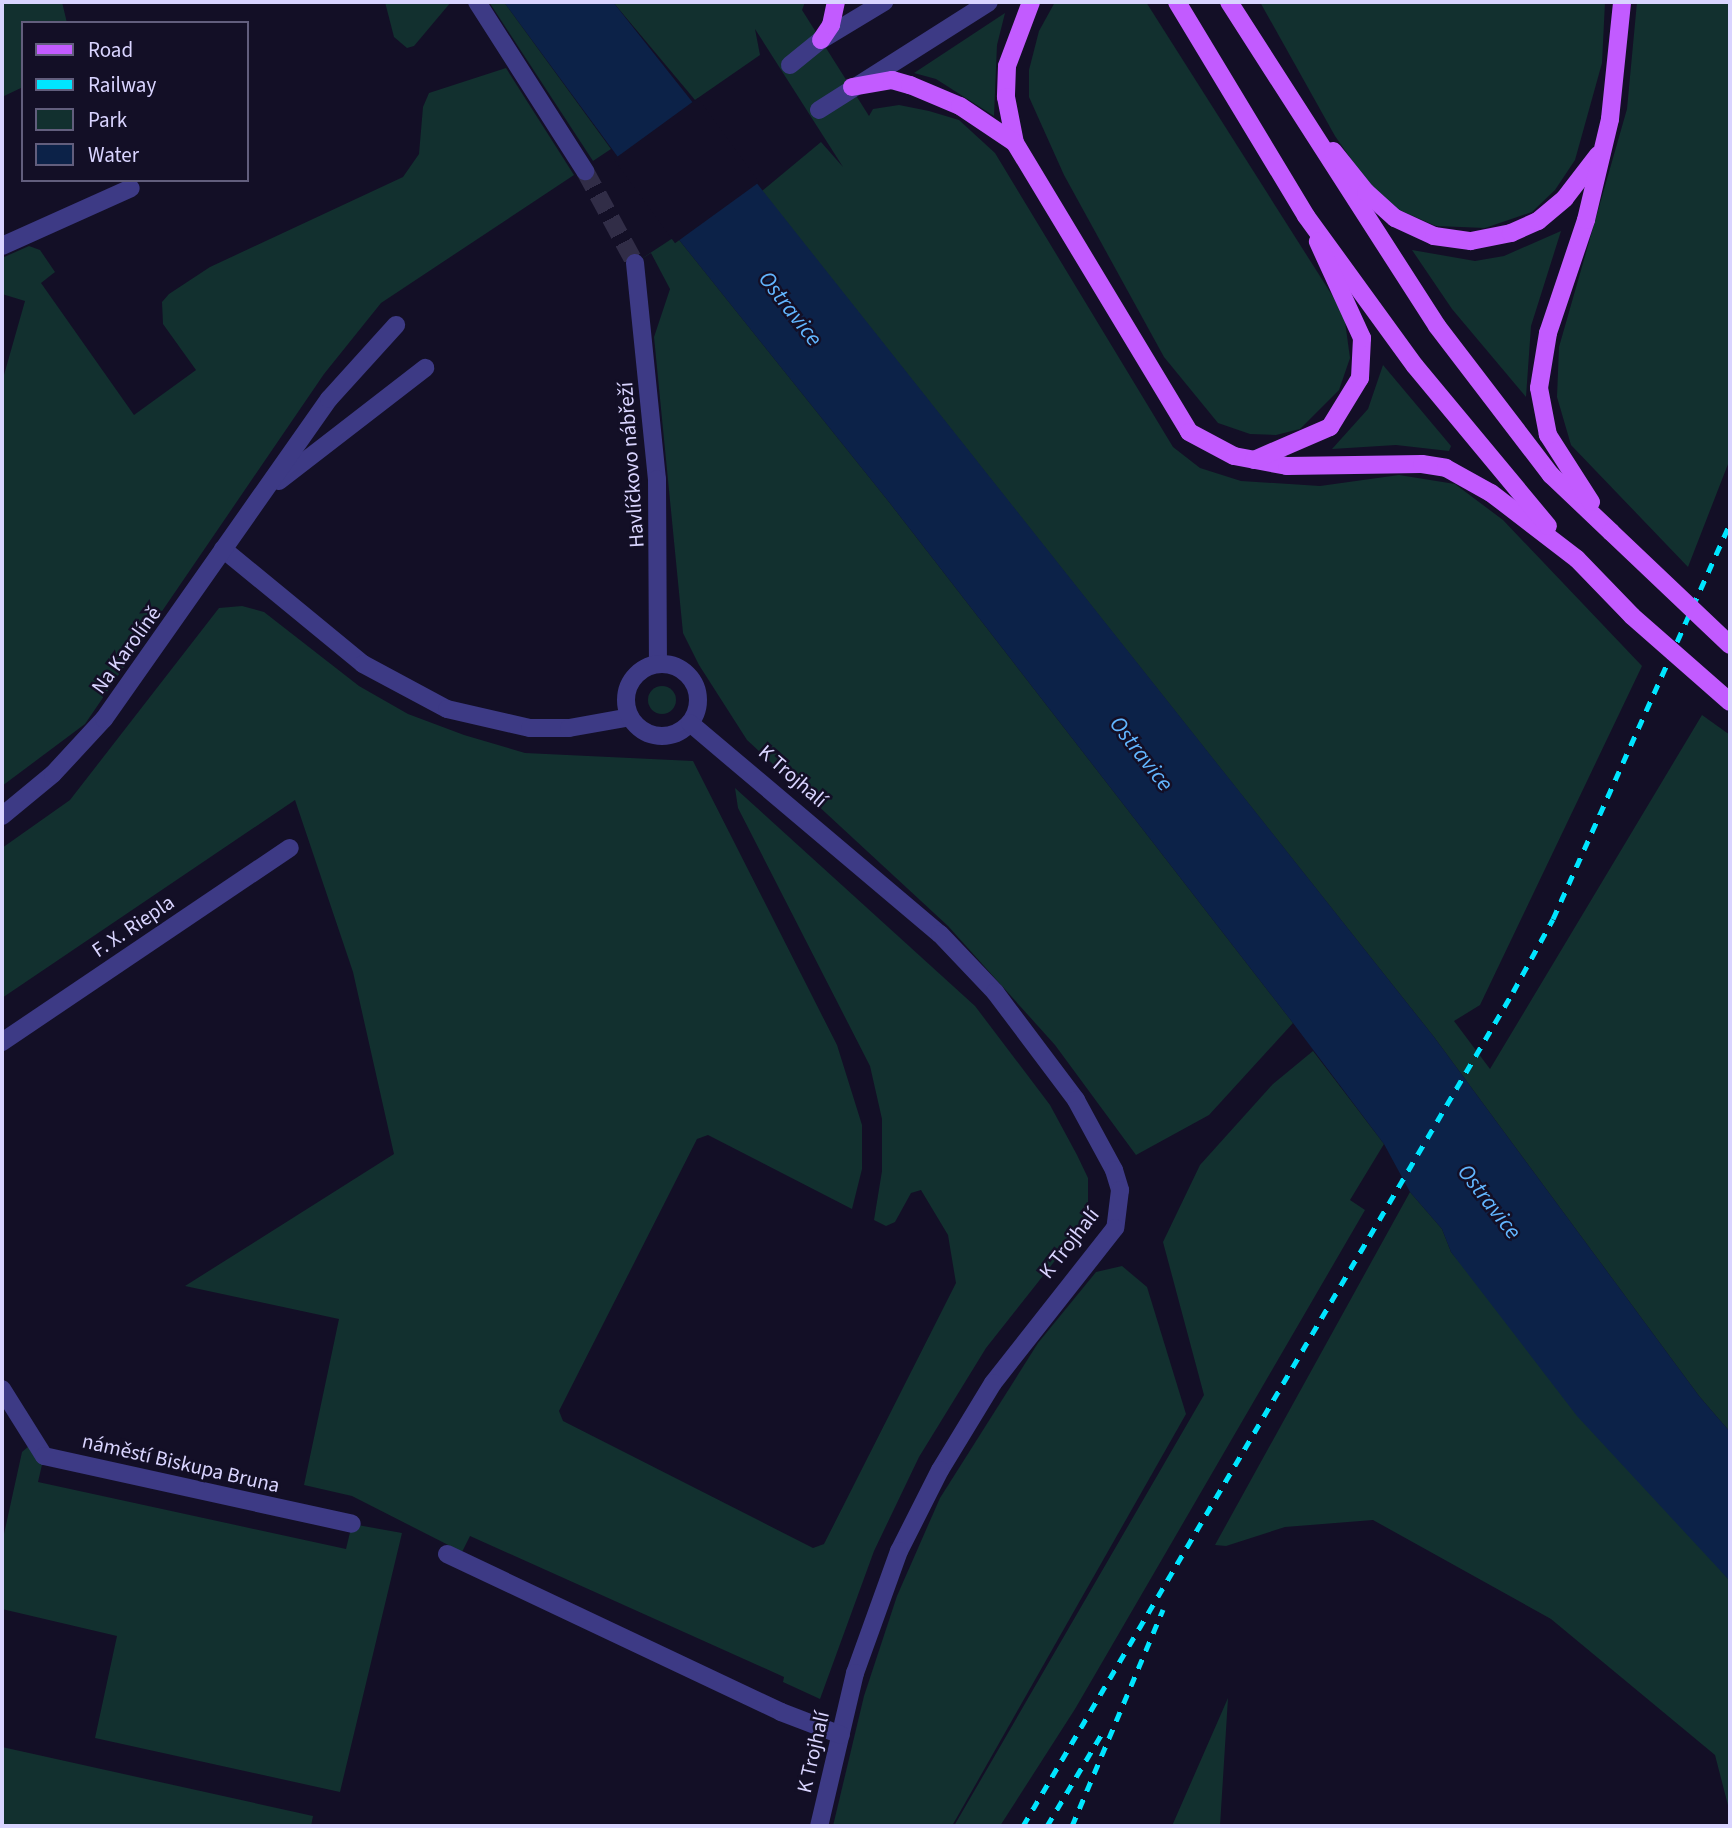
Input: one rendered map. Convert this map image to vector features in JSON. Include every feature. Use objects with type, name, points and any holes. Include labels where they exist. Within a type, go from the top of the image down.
[{"type":"main road","points":[[821,40],[831,25],[836,2]]},
{"type":"main road","points":[[1031,2],[1007,66],[1006,97],[1015,143],[1174,413],[1202,441],[1254,460],[1313,468],[1410,463],[1446,468],[1491,493],[1568,550]]},
{"type":"main road","points":[[1177,2],[1306,216],[1423,376],[1568,550],[1632,616],[1730,702]]},
{"type":"main road","points":[[1229,2],[1291,104],[1437,326],[1551,475],[1597,515]]},
{"type":"main road","points":[[1622,2],[1618,73],[1605,137],[1586,220],[1548,333],[1538,397],[1551,441],[1597,515],[1611,532],[1730,645]]},
{"type":"main road","points":[[852,88],[892,80],[910,85],[960,106],[1015,143]]},
{"type":"main road","points":[[1291,104],[1385,210],[1417,230],[1453,241],[1491,239],[1538,220],[1574,188],[1605,137]]},
{"type":"main road","points":[[1254,460],[1330,426],[1360,378],[1362,338],[1306,216]]},
{"type":"street","points":[[477,2],[585,171]]},
{"type":"street","points":[[790,65],[821,40],[884,2]]},
{"type":"street","points":[[819,110],[989,2]]},
{"type":"street","points":[[2,246],[131,188]]},
{"type":"street","name":"Havlíčkovo nábřeží","points":[[635,262],[657,479],[658,664]]},
{"type":"street","points":[[265,492],[329,399],[396,325]]},
{"type":"street","points":[[265,492],[425,368]]},
{"type":"street","name":"Na Karolíně","points":[[2,816],[53,774],[104,719],[265,492]]},
{"type":"street","points":[[223,549],[363,664],[447,709],[530,729],[569,728],[630,717]]},
{"type":"street","points":[[658,664],[677,667],[692,680],[698,700],[690,723],[681,731],[659,736],[638,727],[630,717],[626,694],[637,674],[658,664]]},
{"type":"street","name":"K Trojhalí","points":[[690,723],[940,934],[995,992],[1076,1100],[1114,1170],[1120,1190],[1115,1228],[1022,1342],[940,1470],[899,1551],[855,1673],[819,1826]]},
{"type":"street","name":"F. X. Riepla","points":[[2,1042],[290,848]]},
{"type":"street","name":"náměstí Biskupa Bruna","points":[[2,1389],[44,1456],[352,1524]]},
{"type":"street","points":[[446,1554],[798,1720],[841,1735]]},
{"type":"green space","points":[[2,2],[62,2],[67,21],[21,21],[21,88],[2,97]]},
{"type":"green space","points":[[385,2],[451,2],[414,46],[407,48],[394,37]]},
{"type":"green space","points":[[489,2],[504,2],[611,149],[593,161]]},
{"type":"green space","points":[[613,2],[805,2],[802,10],[869,116],[873,109],[899,105],[929,111],[959,120],[995,153],[1173,447],[1200,468],[1241,481],[1320,486],[1399,475],[1455,484],[1503,520],[1642,666],[1480,1005],[1454,1021],[1490,1069],[1702,715],[1730,735],[1730,1432],[1699,1396],[1434,1037],[762,191],[821,142],[843,167],[755,29],[760,55],[695,100]]},
{"type":"green space","points":[[1055,2],[1146,2],[1344,314],[1350,358],[1339,390],[1300,429],[1276,435],[1250,434],[1218,423],[1164,357],[1064,175],[1029,97],[1029,70],[1039,31]]},
{"type":"green space","points":[[1260,2],[1605,2],[1602,63],[1575,160],[1555,190],[1532,212],[1485,228],[1436,226],[1397,209],[1365,179],[1335,136]]},
{"type":"green space","points":[[1637,2],[1730,2],[1730,459],[1688,567],[1571,445],[1557,397],[1559,347],[1627,109]]},
{"type":"green space","points":[[1005,13],[997,45],[994,116],[936,79],[914,73]]},
{"type":"green space","points":[[506,68],[574,175],[381,303],[324,374],[85,724],[2,786],[2,382],[25,301],[2,294],[2,258],[29,246],[40,250],[55,272],[41,283],[134,415],[196,370],[163,324],[162,302],[169,294],[210,267],[403,177],[419,154],[423,107],[429,93]]},
{"type":"green space","points":[[1561,231],[1531,326],[1526,397],[1452,309],[1412,250],[1475,261],[1504,256]]},
{"type":"green space","points":[[676,236],[889,502],[1293,1023],[1209,1115],[1136,1155],[1055,1045],[948,926],[747,740],[699,665],[683,633],[654,337],[670,289],[651,253],[635,263]]},
{"type":"green space","points":[[1383,365],[1451,446],[1449,451],[1396,445],[1332,449],[1368,409]]},
{"type":"green space","points":[[242,606],[264,612],[359,686],[408,714],[464,735],[525,753],[693,761],[837,1045],[862,1125],[862,1169],[852,1209],[708,1135],[697,1139],[559,1411],[563,1421],[813,1548],[824,1544],[956,1283],[948,1235],[921,1190],[911,1193],[895,1222],[886,1226],[874,1220],[882,1171],[882,1119],[870,1066],[738,808],[735,788],[975,1006],[1050,1105],[1077,1155],[1088,1178],[1088,1207],[1080,1229],[986,1348],[919,1457],[874,1551],[820,1699],[783,1682],[784,1677],[470,1536],[462,1552],[352,1496],[304,1485],[339,1319],[185,1286],[394,1154],[353,972],[295,800],[2,998],[2,848],[70,800],[219,608]]},
{"type":"green space","points":[[662,686],[672,690],[676,700],[672,710],[662,714],[652,710],[648,700],[652,690]]},
{"type":"green space","points":[[1313,1051],[1384,1144],[1350,1200],[1365,1210],[1075,1709],[1000,1826],[954,1826],[1204,1395],[1163,1242],[1200,1165],[1273,1084]]},
{"type":"green space","points":[[1410,1192],[1442,1229],[1451,1252],[1730,1581],[1730,1813],[1715,1755],[1551,1619],[1373,1520],[1285,1527],[1226,1546],[1215,1545]]},
{"type":"green space","points":[[1122,1266],[1147,1287],[1186,1414],[952,1826],[833,1826],[864,1696],[897,1596],[940,1498],[1038,1343],[1096,1272]]},
{"type":"green space","points":[[29,1446],[44,1456],[38,1482],[346,1549],[352,1524],[402,1533],[340,1792],[95,1738],[117,1636],[2,1609],[2,1543],[22,1452]]},
{"type":"green space","points":[[1228,1698],[1220,1826],[1172,1826]]},
{"type":"green space","points":[[2,1747],[313,1816],[311,1826],[2,1826]]},
{"type":"water","name":"Ostravice","points":[[504,2],[613,2],[1434,1037],[1699,1396],[1730,1432],[1730,1581],[1577,1416],[1451,1252],[1442,1229],[1410,1192],[1384,1144],[1293,1023],[889,502],[676,236]]},
{"type":"pier","points":[[698,98],[759,182],[675,243],[614,159]]},
{"type":"tunnel","points":[[585,171],[635,263]]},
{"type":"railway","points":[[1023,1826],[1513,992],[1553,919],[1730,524]]},
{"type":"railway","points":[[1072,1826],[1163,1609]]},
{"type":"railway","points":[[1047,1826],[1104,1730]]}]
